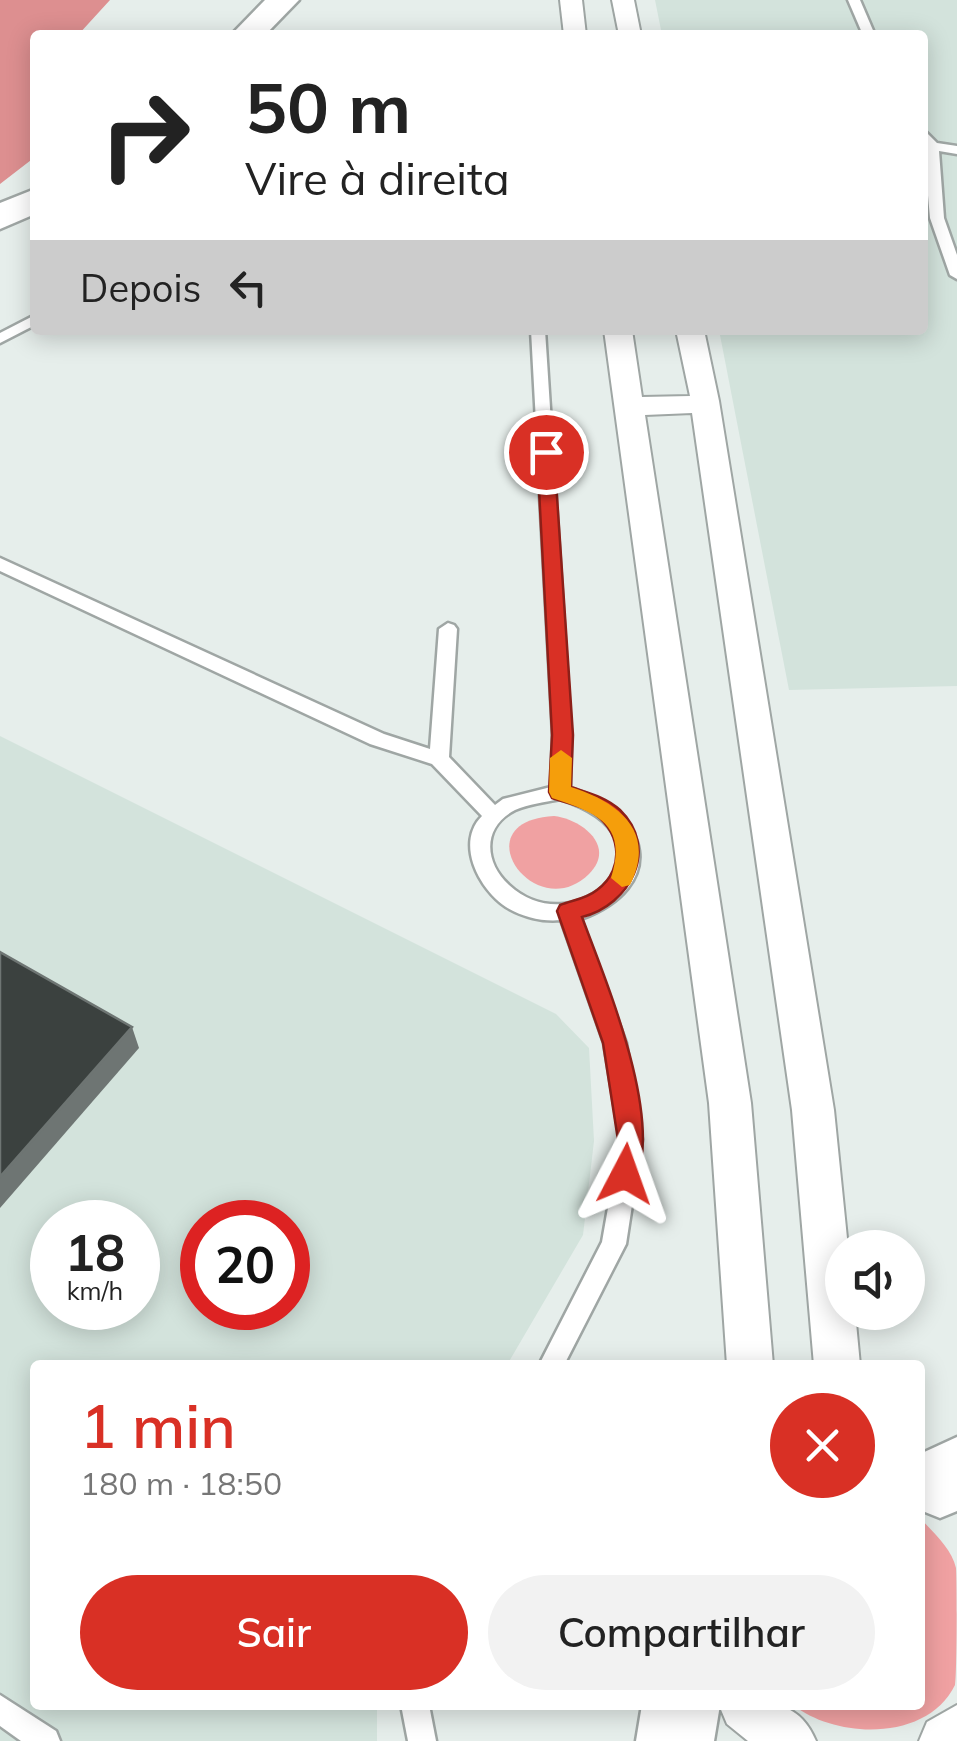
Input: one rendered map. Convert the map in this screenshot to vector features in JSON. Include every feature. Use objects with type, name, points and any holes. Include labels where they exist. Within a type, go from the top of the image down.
[{"type":"main road","points":[[241,30],[260,0]]},
{"type":"main road","points":[[252,30],[283,0]]},
{"type":"main road","points":[[0,218],[30,203]]},
{"type":"main road","points":[[674,1741],[680,1710]]},
{"type":"street","points":[[571,0],[574,30]]},
{"type":"street","points":[[623,0],[629,30]]},
{"type":"street","points":[[619,335],[730,1103],[750,1360]]},
{"type":"street","points":[[691,335],[705,400],[813,1110],[837,1360]]},
{"type":"street","points":[[630,404],[685,408],[705,400]]},
{"type":"street","points":[[752,1710],[789,1741]]},
{"type":"street","points":[[946,1741],[957,1732]]},
{"type":"lane","points":[[854,0],[866,30]]},
{"type":"lane","points":[[928,145],[957,132]]},
{"type":"lane","points":[[928,145],[957,150]]},
{"type":"lane","points":[[928,152],[937,218],[957,275]]},
{"type":"lane","points":[[0,338],[30,322]]},
{"type":"lane","points":[[538,335],[562,735],[560,792]]},
{"type":"lane","points":[[0,564],[377,738],[439,759],[492,816]]},
{"type":"lane","points":[[439,759],[448,629]]},
{"type":"lane","points":[[560,792],[594,803],[609,813],[620,825],[630,854],[619,884],[589,906],[568,911],[526,908],[494,888],[478,859],[483,829],[492,816],[522,798],[560,792]]},
{"type":"lane","points":[[555,1360],[614,1244],[631,1140],[615,1043],[568,911]]},
{"type":"lane","points":[[0,1708],[46,1741]]},
{"type":"lane","points":[[416,1710],[422,1741]]},
{"type":"shaded area","points":[[0,0],[110,0],[83,30],[30,30],[30,161],[0,184]]},
{"type":"shaded area","points":[[655,0],[957,0],[957,686],[789,690],[720,335],[928,335],[928,30],[661,30]]},
{"type":"shaded area","points":[[0,736],[556,1014],[589,1048],[594,1141],[583,1235],[510,1360],[30,1360],[30,1710],[377,1710],[377,1741],[0,1741]]},
{"type":"shaded area","points":[[554,816],[584,828],[597,844],[599,854],[589,874],[568,887],[548,888],[529,880],[516,867],[510,851],[512,835],[526,822]]},
{"type":"shaded area","points":[[925,1524],[946,1548],[956,1568],[955,1685],[925,1717],[904,1725],[857,1729],[802,1710],[925,1710]]},
{"type":"building","points":[[0,952],[132,1027],[0,1177]]},
{"type":"slow traffic","points":[[561,758],[560,792],[594,803],[620,825],[630,854],[622,878]]},
{"type":"route","points":[[546,452],[562,735],[560,792],[594,803],[609,813],[620,825],[630,854],[619,884],[606,896],[589,906],[568,911],[615,1043],[631,1140],[625,1174]]}]
